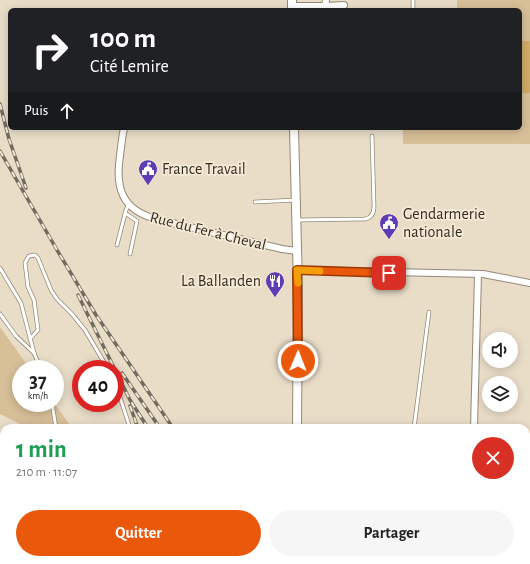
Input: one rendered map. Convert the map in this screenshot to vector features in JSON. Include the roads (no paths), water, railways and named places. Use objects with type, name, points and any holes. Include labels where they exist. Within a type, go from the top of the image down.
[{"type":"street","points":[[292,5],[326,3],[344,6]]},
{"type":"street","name":"Rue du Fer à Cheval","points":[[124,130],[118,177],[122,193],[129,204],[138,212],[156,219],[282,249],[297,251]]},
{"type":"street","points":[[294,130],[297,251],[296,424]]},
{"type":"street","points":[[297,270],[478,274],[493,275],[530,283]]},
{"type":"street","points":[[474,424],[478,274]]},
{"type":"lane","points":[[296,220],[365,219],[371,216],[374,212],[372,136]]},
{"type":"lane","points":[[254,202],[296,200]]},
{"type":"lane","points":[[118,245],[125,213],[129,204]]},
{"type":"lane","points":[[125,213],[137,222],[130,254]]},
{"type":"lane","points":[[30,339],[38,330],[34,300],[28,287],[25,263],[29,256],[35,255],[38,258],[51,290],[57,299],[85,330],[103,360]]},
{"type":"lane","points":[[0,268],[21,303],[37,360]]},
{"type":"lane","points":[[415,424],[430,312]]},
{"type":"lane","points":[[0,314],[16,336],[34,353]]},
{"type":"lane","points":[[124,410],[129,424]]},
{"type":"lane","points":[[53,412],[55,424]]},
{"type":"railway","points":[[0,104],[9,139],[26,188]]},
{"type":"railway","points":[[0,151],[96,315],[170,424]]},
{"type":"railway","points":[[78,295],[130,400],[145,424]]},
{"type":"railway","points":[[124,376],[157,424]]},
{"type":"railway","points":[[130,406],[137,424]]},
{"type":"place","name":"France Travail","points":[[148,186]]},
{"type":"place","name":"Gendarmerie nationale","points":[[389,240]]},
{"type":"place","name":"La Ballanden","points":[[275,298]]}]
